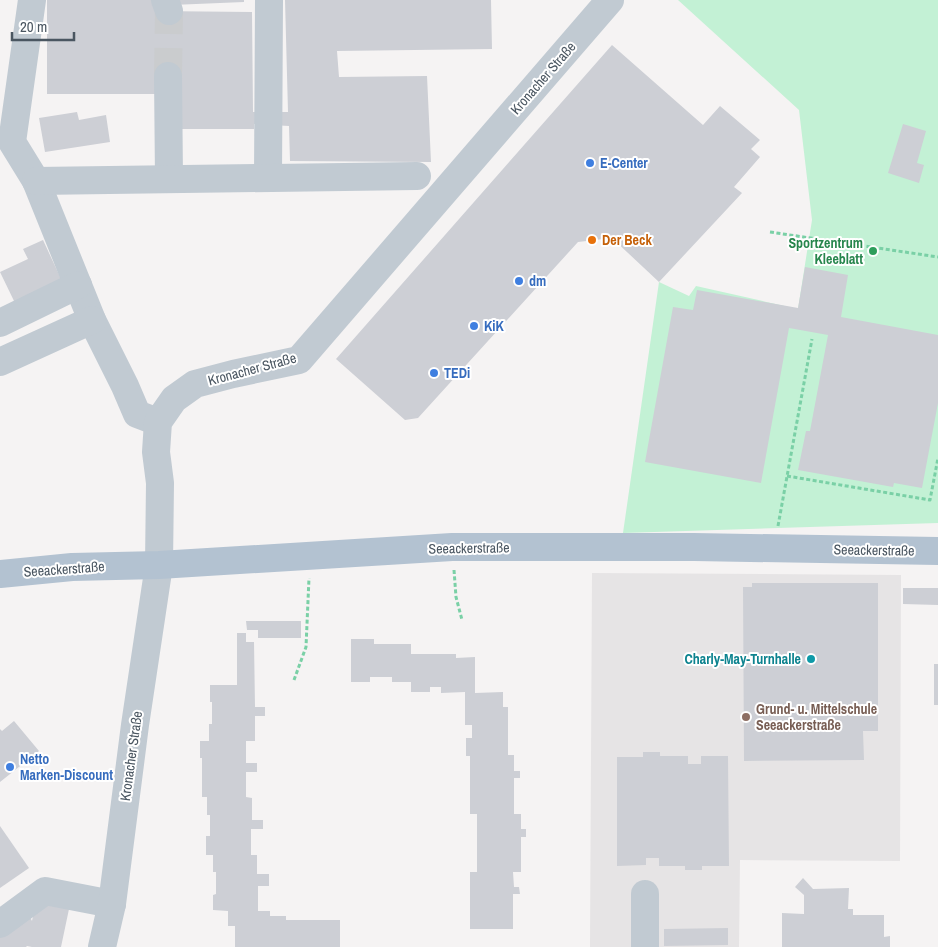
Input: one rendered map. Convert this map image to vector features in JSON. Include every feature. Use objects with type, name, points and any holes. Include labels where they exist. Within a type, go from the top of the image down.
[{"type":"main road","name":"Seeackerstraße","points":[[0,574],[72,567],[159,565],[452,547],[684,547],[938,551]]},
{"type":"street","points":[[32,0],[6,143],[36,181],[92,320],[137,414],[158,422]]},
{"type":"street","points":[[268,178],[269,0]]},
{"type":"street","name":"Kronacher Straße","points":[[102,947],[112,904],[135,725],[159,565],[160,492],[156,452],[158,422],[174,399],[195,384],[299,360],[610,0]]},
{"type":"street","points":[[168,76],[169,179]]},
{"type":"street","points":[[36,181],[417,176]]},
{"type":"street","points":[[0,323],[78,285]]},
{"type":"street","points":[[0,362],[92,320]]},
{"type":"street","points":[[0,924],[45,891],[112,904]]},
{"type":"street","points":[[644,894],[645,947]]},
{"type":"path","points":[[770,232],[938,258]]},
{"type":"path","points":[[774,549],[812,339]]},
{"type":"path","points":[[787,476],[930,500],[938,458]]},
{"type":"path","points":[[452,547],[456,597],[462,620]]},
{"type":"path","points":[[294,680],[306,647],[310,555]]},
{"type":"shaded area","name":"Grund- u. Mittelschule Seeackerstraße","points":[[592,573],[901,575],[900,861],[740,860],[739,947],[590,947]]},
{"type":"green space","name":"Sportzentrum Kleeblatt","points":[[678,0],[938,0],[938,523],[623,533],[659,282],[689,296],[696,286],[798,309],[812,220],[799,110]]},
{"type":"building","points":[[47,0],[154,0],[154,11],[252,12],[253,112],[288,112],[285,0],[491,0],[492,49],[337,51],[339,77],[427,76],[431,162],[290,161],[289,126],[254,124],[254,129],[174,129],[155,94],[47,94]]},
{"type":"building","points":[[171,0],[244,0],[244,2],[172,5]]},
{"type":"building","points":[[612,45],[703,125],[720,106],[760,140],[751,149],[760,157],[734,187],[742,193],[659,282],[612,238],[578,242],[418,418],[405,420],[336,359]]},
{"type":"building","points":[[77,112],[79,120],[106,115],[110,142],[45,152],[39,118]]},
{"type":"building","points":[[903,124],[926,131],[917,163],[924,165],[919,183],[888,173]]},
{"type":"building","points":[[43,240],[62,281],[15,303],[0,272],[28,259],[23,249]]},
{"type":"building","points":[[805,267],[848,275],[841,317],[938,335],[938,403],[922,488],[894,483],[893,487],[798,470],[806,431],[810,431],[828,335],[789,328],[761,483],[645,462],[673,307],[693,310],[697,290],[798,308]]},
{"type":"building","name":"Charly-May-Turnhalle","points":[[752,583],[878,583],[878,731],[863,731],[864,760],[744,761],[743,587],[752,587]]},
{"type":"building","points":[[903,588],[938,588],[938,605],[903,604]]},
{"type":"building","points":[[246,621],[301,621],[301,638],[258,638],[258,630],[247,630]]},
{"type":"building","points":[[237,633],[246,633],[246,642],[254,642],[255,707],[265,707],[265,716],[255,716],[255,741],[246,741],[246,763],[257,763],[257,772],[246,772],[246,797],[252,798],[252,820],[263,820],[263,829],[251,829],[251,855],[257,855],[257,874],[269,874],[269,886],[258,886],[258,911],[270,911],[270,916],[286,916],[286,920],[340,920],[340,947],[235,947],[235,926],[228,926],[228,911],[213,910],[213,895],[216,894],[216,872],[213,872],[213,855],[206,855],[206,836],[210,836],[210,815],[207,815],[207,797],[202,797],[200,741],[209,741],[209,724],[212,724],[210,685],[237,685]]},
{"type":"building","points":[[351,639],[374,639],[374,644],[411,644],[411,654],[456,654],[456,658],[475,657],[475,693],[503,692],[503,707],[508,707],[508,755],[514,755],[514,771],[520,771],[520,778],[514,778],[514,814],[521,814],[521,829],[526,829],[526,837],[521,837],[521,872],[513,872],[514,887],[519,887],[520,894],[513,894],[513,929],[470,929],[470,872],[477,872],[477,814],[470,814],[470,756],[466,756],[466,738],[472,738],[472,725],[465,725],[465,692],[441,693],[441,687],[430,687],[430,692],[411,692],[411,682],[392,682],[392,677],[370,677],[370,682],[351,682]]},
{"type":"building","points":[[934,664],[938,664],[938,705],[934,705]]},
{"type":"building","name":"Netto Marken-Discount","points":[[14,721],[39,751],[0,782],[0,729],[2,731]]},
{"type":"building","points":[[643,752],[660,752],[660,756],[688,756],[688,764],[701,764],[701,756],[728,756],[729,866],[702,866],[702,870],[685,870],[685,866],[659,866],[659,858],[646,858],[646,865],[617,866],[617,757],[643,757]]},
{"type":"building","points":[[0,826],[29,868],[0,888]]},
{"type":"building","points":[[803,878],[813,889],[849,888],[848,909],[853,909],[853,915],[884,915],[884,937],[890,936],[890,947],[782,947],[782,913],[804,914],[804,895],[795,887]]},
{"type":"building","points":[[36,901],[69,909],[61,947],[0,947],[0,935],[29,915],[32,921]]},
{"type":"building","points":[[728,928],[728,945],[664,946],[664,929]]},
{"type":"tunnel","points":[[168,76],[169,11]]},
{"type":"place","name":"E-Center","points":[[590,163]]},
{"type":"place","name":"Der Beck","points":[[592,240]]},
{"type":"place","name":"Sportzentrum Kleeblatt","points":[[873,251]]},
{"type":"place","name":"dm","points":[[519,281]]},
{"type":"place","name":"KiK","points":[[474,326]]},
{"type":"place","name":"TEDi","points":[[434,373]]},
{"type":"place","name":"Charly-May-Turnhalle","points":[[811,659]]},
{"type":"place","name":"Grund- u. Mittelschule Seeackerstraße","points":[[746,717]]},
{"type":"place","name":"Netto Marken-Discount","points":[[10,767]]}]
